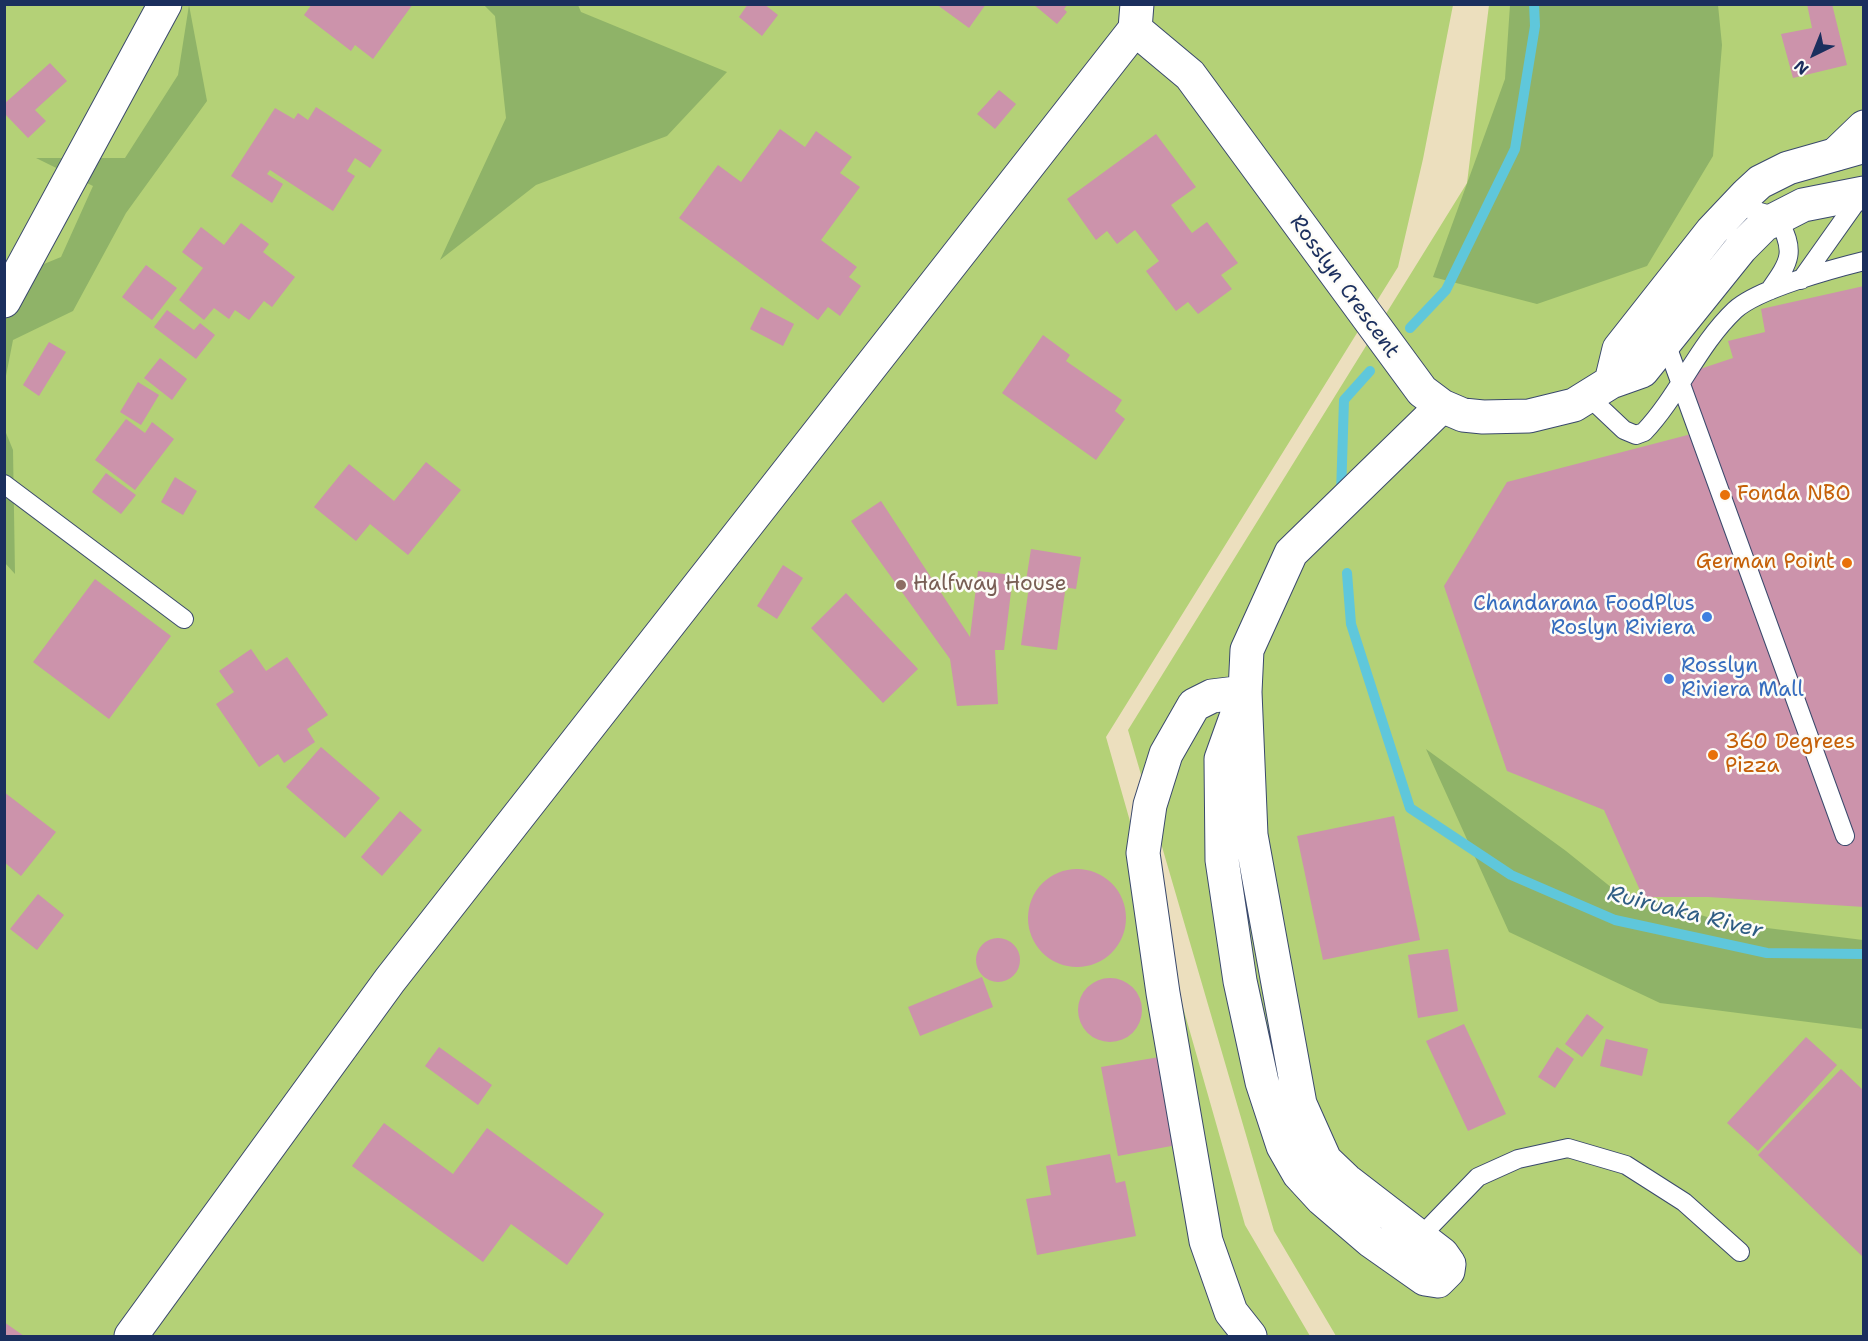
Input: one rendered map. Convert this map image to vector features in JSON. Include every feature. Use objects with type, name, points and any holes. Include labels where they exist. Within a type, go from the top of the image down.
[{"type":"street","points":[[4,301],[165,4]]},
{"type":"street","points":[[132,1336],[390,980],[1136,17]]},
{"type":"street","name":"Rosslyn Crescent","points":[[1136,17],[1190,75],[1422,391],[1442,406],[1473,416],[1529,416],[1574,405],[1642,371],[1741,248],[1764,225],[1803,205],[1863,194]]},
{"type":"street","points":[[1600,390],[1619,349],[1712,231],[1736,205],[1760,182],[1776,173],[1850,151],[1863,127]]},
{"type":"street","points":[[1245,692],[1221,759],[1222,860],[1240,981],[1262,1082],[1283,1146],[1299,1174],[1322,1198],[1396,1259],[1431,1282],[1442,1279],[1448,1271],[1449,1264],[1442,1254],[1346,1180],[1325,1160],[1300,1104],[1251,834],[1245,692],[1247,650],[1291,553],[1442,406]]},
{"type":"street","points":[[1245,692],[1212,696],[1194,705],[1166,754],[1150,805],[1143,853],[1163,993],[1206,1241],[1232,1312],[1250,1336]]},
{"type":"lane","points":[[1802,280],[1863,194]]},
{"type":"lane","points":[[1736,205],[1777,217],[1788,238],[1789,252],[1784,269],[1769,291]]},
{"type":"lane","points":[[1600,390],[1624,430],[1636,435],[1644,432],[1711,337],[1736,308],[1769,291],[1863,261]]},
{"type":"lane","points":[[1666,343],[1845,837]]},
{"type":"lane","points":[[4,484],[184,619]]},
{"type":"lane","points":[[1420,1238],[1478,1177],[1518,1159],[1568,1148],[1626,1165],[1684,1202],[1740,1252]]},
{"type":"green space","points":[[5,5],[1453,5],[1423,159],[1398,267],[1106,737],[1245,1225],[1310,1336],[5,1336]]},
{"type":"green space","points":[[189,5],[207,101],[126,213],[73,311],[13,340],[5,381],[5,280],[61,257],[93,186],[36,158],[125,158],[178,75]]},
{"type":"green space","points":[[484,5],[578,5],[581,12],[727,72],[667,136],[536,185],[440,260],[506,118],[495,16]]},
{"type":"green space","points":[[1489,5],[1863,5],[1863,1336],[1336,1336],[1274,1231],[1128,730],[1467,183]]},
{"type":"green space","points":[[1510,5],[1718,5],[1722,45],[1713,156],[1647,266],[1537,304],[1433,277],[1505,79]]},
{"type":"green space","points":[[4,428],[13,450],[15,574],[5,563]]},
{"type":"green space","points":[[1426,749],[1566,851],[1612,888],[1727,923],[1863,940],[1863,1029],[1660,1003],[1509,932]]},
{"type":"building","points":[[312,4],[413,4],[373,59],[355,45],[351,51],[304,15]]},
{"type":"building","points":[[748,4],[764,4],[778,15],[762,36],[739,17]]},
{"type":"building","points":[[936,4],[986,4],[969,28]]},
{"type":"building","points":[[1033,4],[1068,4],[1064,9],[1067,12],[1057,24]]},
{"type":"building","points":[[1807,4],[1832,4],[1847,65],[1793,78],[1781,34],[1812,28]]},
{"type":"building","points":[[50,63],[67,81],[35,110],[46,121],[28,138],[4,113],[4,104]]},
{"type":"building","points":[[999,90],[1016,104],[995,129],[977,114]]},
{"type":"building","points":[[316,107],[382,150],[370,168],[355,158],[347,171],[355,176],[333,211],[270,170],[267,174],[283,184],[272,203],[231,176],[275,108],[294,119],[298,113],[308,120]]},
{"type":"building","points":[[780,129],[805,147],[816,131],[852,157],[840,173],[860,187],[821,240],[857,267],[849,277],[861,286],[840,316],[828,307],[818,320],[679,218],[718,165],[741,182]]},
{"type":"building","points":[[1156,134],[1196,187],[1171,205],[1192,233],[1207,222],[1238,263],[1221,275],[1232,289],[1198,314],[1188,302],[1176,311],[1146,271],[1159,261],[1135,230],[1117,244],[1107,231],[1096,240],[1067,199]]},
{"type":"building","points":[[241,223],[269,244],[263,252],[295,277],[272,307],[264,301],[249,320],[235,310],[229,319],[214,308],[204,320],[179,300],[203,268],[182,252],[201,227],[224,245]]},
{"type":"building","points":[[146,265],[177,288],[152,320],[122,297]]},
{"type":"building","name":"Rosslyn Riviera Mall","points":[[1864,286],[1864,907],[1708,897],[1643,897],[1604,810],[1507,771],[1444,586],[1507,482],[1703,431],[1688,373],[1733,358],[1728,341],[1765,332],[1761,309]]},
{"type":"building","points":[[761,307],[794,324],[783,346],[750,329]]},
{"type":"building","points":[[167,310],[194,330],[200,323],[215,335],[196,359],[154,327]]},
{"type":"building","points":[[1043,335],[1070,355],[1066,361],[1122,400],[1115,411],[1125,419],[1096,460],[1002,393]]},
{"type":"building","points":[[49,342],[66,352],[39,396],[23,385]]},
{"type":"building","points":[[160,358],[187,379],[172,400],[144,378]]},
{"type":"building","points":[[138,382],[159,395],[141,425],[120,412]]},
{"type":"building","points":[[126,419],[145,433],[152,422],[174,439],[135,490],[95,460]]},
{"type":"building","points":[[426,462],[461,490],[408,555],[370,524],[356,541],[314,507],[349,464],[394,501]]},
{"type":"building","points":[[106,473],[136,495],[121,514],[92,492]]},
{"type":"building","points":[[175,477],[197,491],[183,515],[161,502]]},
{"type":"building","points":[[881,501],[970,637],[978,571],[1013,575],[1004,650],[995,650],[998,704],[957,706],[950,659],[851,521]]},
{"type":"building","points":[[1031,549],[1081,557],[1076,589],[1026,581]]},
{"type":"building","points":[[783,565],[803,578],[777,619],[757,606]]},
{"type":"building","points":[[95,579],[171,636],[109,719],[33,662]]},
{"type":"building","points":[[1029,586],[1065,592],[1057,650],[1021,645]]},
{"type":"building","points":[[846,593],[918,669],[883,703],[811,628]]},
{"type":"building","points":[[251,649],[266,671],[287,657],[328,715],[307,729],[315,742],[284,763],[278,754],[259,767],[216,704],[234,692],[219,671]]},
{"type":"building","points":[[321,747],[380,798],[345,838],[286,787]]},
{"type":"building","points":[[4,792],[56,832],[21,876],[4,862]]},
{"type":"building","points":[[400,811],[422,830],[382,876],[361,857]]},
{"type":"building","points":[[1394,816],[1420,940],[1323,960],[1297,836]]},
{"type":"building","points":[[1077,869],[1096,873],[1112,883],[1122,899],[1126,918],[1122,937],[1112,953],[1096,963],[1077,967],[1058,963],[1042,953],[1032,937],[1028,918],[1032,899],[1042,883],[1058,873]]},
{"type":"building","points":[[38,894],[64,915],[37,950],[10,929]]},
{"type":"building","points":[[998,938],[1013,945],[1020,960],[1013,975],[998,982],[983,975],[976,960],[983,945]]},
{"type":"building","points":[[1448,949],[1458,1011],[1418,1018],[1408,955]]},
{"type":"building","points":[[982,977],[993,1007],[920,1036],[908,1007]]},
{"type":"building","points":[[1104,978],[1116,978],[1133,987],[1140,998],[1142,1010],[1140,1022],[1133,1033],[1116,1042],[1104,1042],[1092,1037],[1083,1028],[1078,1016],[1078,1004],[1083,992],[1092,983]]},
{"type":"building","points":[[1587,1014],[1604,1027],[1582,1057],[1565,1044]]},
{"type":"building","points":[[1464,1024],[1506,1114],[1468,1131],[1426,1041]]},
{"type":"building","points":[[1806,1037],[1837,1065],[1758,1151],[1727,1123]]},
{"type":"building","points":[[1606,1039],[1648,1049],[1642,1076],[1600,1066]]},
{"type":"building","points":[[439,1047],[492,1085],[478,1105],[425,1066]]},
{"type":"building","points":[[1557,1047],[1574,1059],[1555,1088],[1538,1077]]},
{"type":"building","points":[[1165,1056],[1182,1144],[1118,1156],[1101,1067]]},
{"type":"building","points":[[1841,1069],[1864,1091],[1864,1258],[1758,1155]]},
{"type":"building","points":[[384,1123],[453,1174],[487,1128],[604,1214],[567,1265],[511,1224],[483,1262],[352,1166]]},
{"type":"building","points":[[1110,1154],[1116,1183],[1125,1181],[1136,1236],[1037,1255],[1026,1199],[1051,1195],[1046,1166]]},
{"type":"building","points":[[4,1322],[24,1336],[4,1336]]},
{"type":"waterway","name":"Ruiruaka River","points":[[1410,328],[1446,290],[1515,149],[1535,26],[1534,4]]},
{"type":"waterway","name":"Ruiruaka River","points":[[1341,494],[1344,400],[1370,371]]},
{"type":"waterway","name":"Ruiruaka River","points":[[1347,573],[1351,624],[1410,808],[1511,875],[1615,920],[1767,953],[1864,954]]},
{"type":"place","name":"Fonda NBO","points":[[1725,495]]},
{"type":"place","name":"German Point","points":[[1847,563]]},
{"type":"place","name":"Halfway House","points":[[901,585]]},
{"type":"place","name":"Chandarana FoodPlus Roslyn Riviera","points":[[1707,617]]},
{"type":"place","name":"Rosslyn Riviera Mall","points":[[1669,679]]},
{"type":"place","name":"360 Degrees Pizza","points":[[1713,755]]}]
